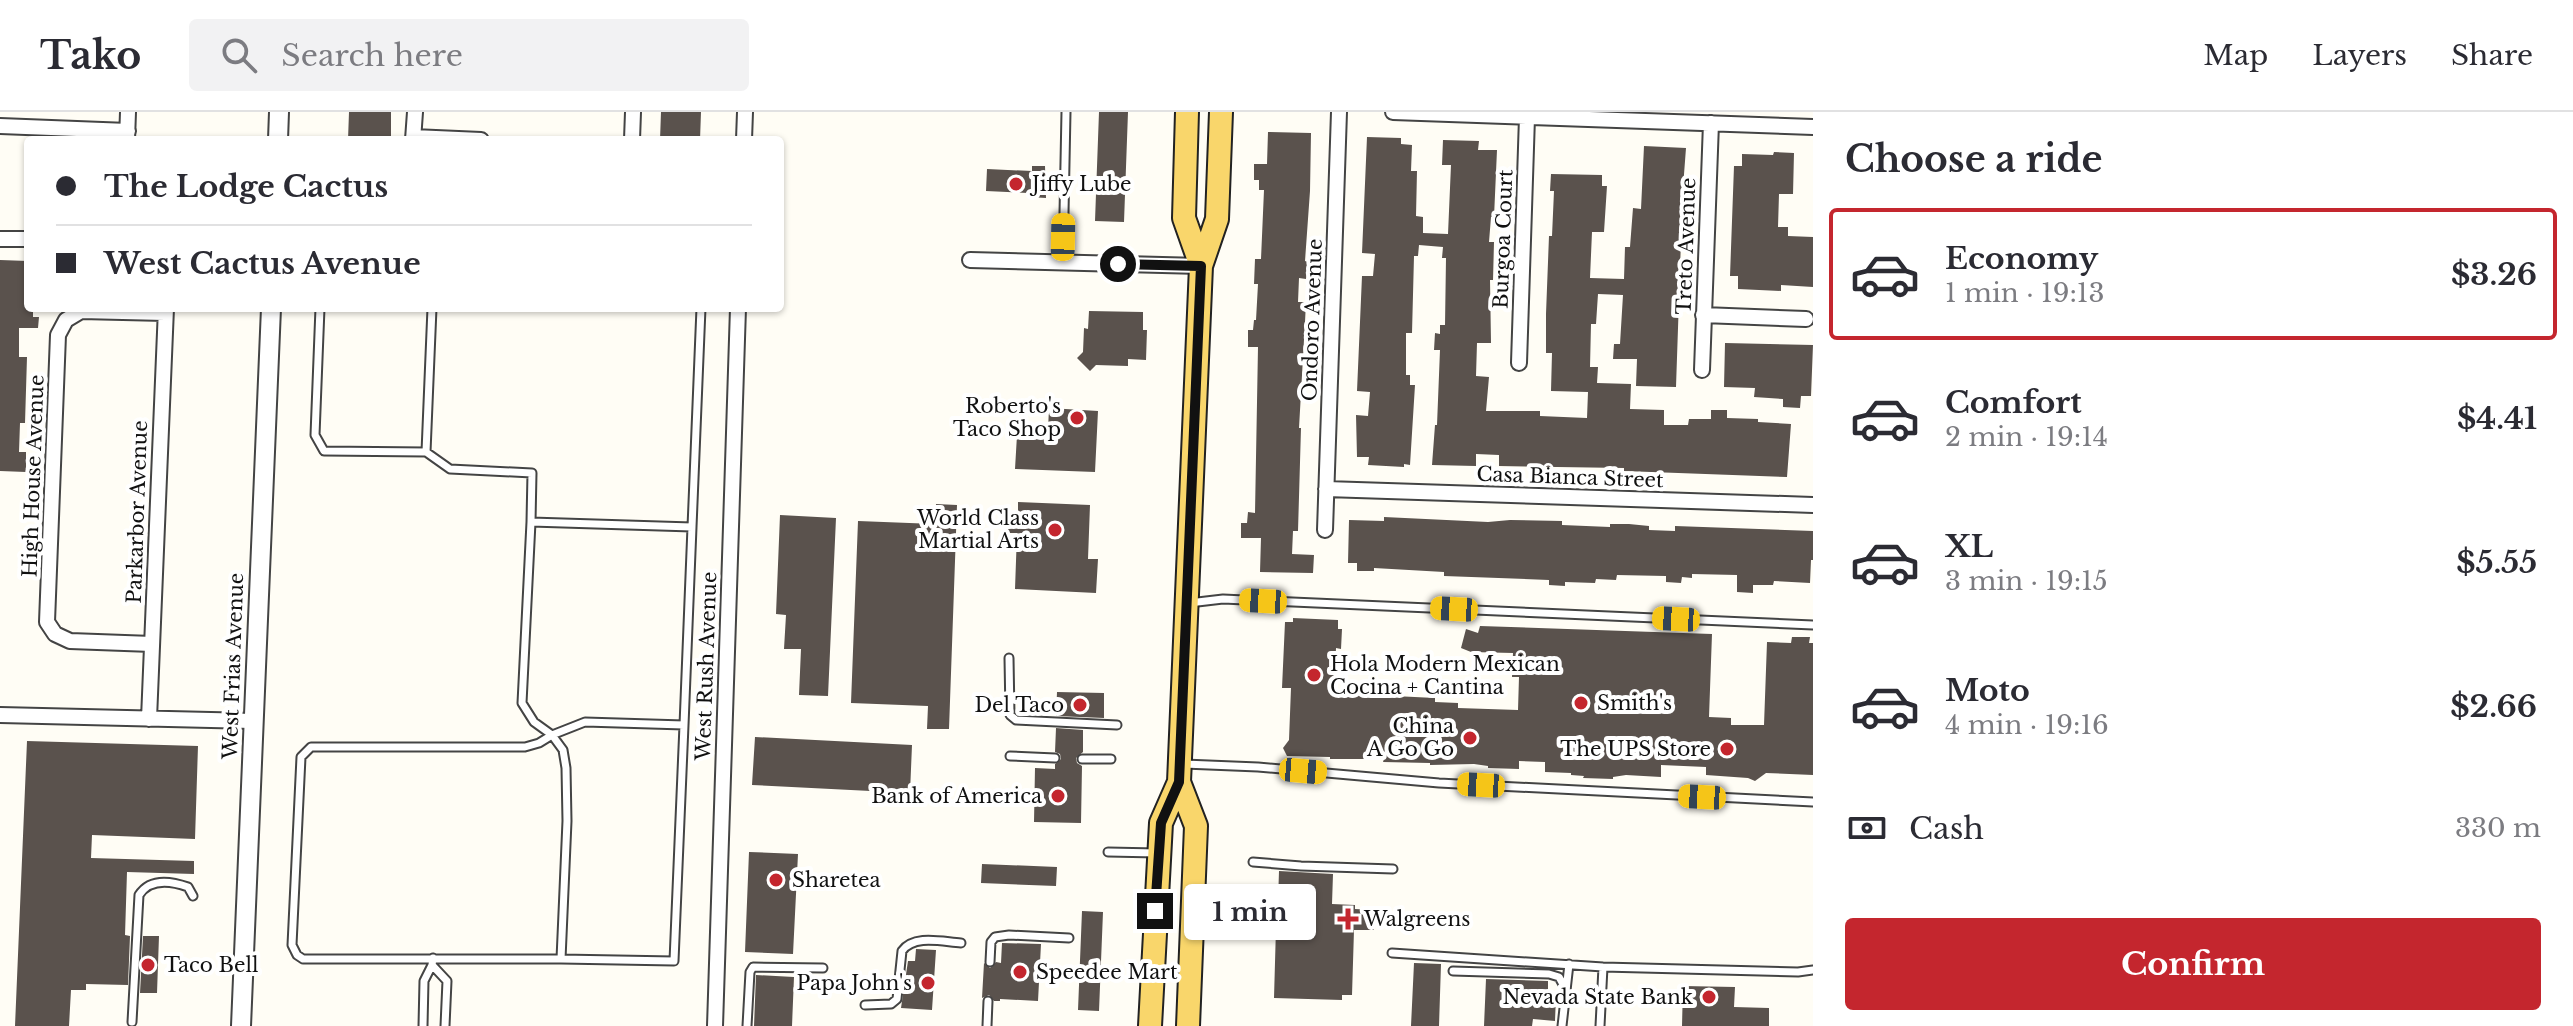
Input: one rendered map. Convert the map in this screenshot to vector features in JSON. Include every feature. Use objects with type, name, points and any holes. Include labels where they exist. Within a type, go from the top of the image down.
[{"type":"main road","points":[[1187,112],[1184,218],[1201,266]]},
{"type":"main road","points":[[1150,1026],[1161,823],[1180,773],[1201,266],[1217,219],[1221,112]]},
{"type":"main road","points":[[1180,773],[1196,826],[1188,1026]]},
{"type":"street","points":[[0,126],[128,136],[128,112]]},
{"type":"street","points":[[278,136],[279,112]]},
{"type":"street","points":[[413,136],[415,112]]},
{"type":"street","points":[[632,136],[633,112]]},
{"type":"street","points":[[744,136],[745,112]]},
{"type":"street","name":"Ondoro Avenue","points":[[1325,530],[1339,112]]},
{"type":"street","points":[[1393,112],[1813,127]]},
{"type":"street","name":"Burgoa Court","points":[[1519,363],[1527,117]]},
{"type":"street","name":"Treto Avenue","points":[[1702,370],[1711,123]]},
{"type":"street","points":[[0,239],[24,239]]},
{"type":"street","points":[[970,260],[1201,266]]},
{"type":"street","name":"High House Avenue","points":[[79,312],[66,320],[58,335],[47,622],[55,634],[70,641],[152,644]]},
{"type":"street","name":"Parkarbor Avenue","points":[[149,719],[166,312]]},
{"type":"street","name":"West Frias Avenue","points":[[241,1026],[271,312]]},
{"type":"street","name":"West Rush Avenue","points":[[715,1026],[738,312]]},
{"type":"street","points":[[1703,315],[1806,319]]},
{"type":"street","name":"Casa Bianca Street","points":[[1326,489],[1813,505]]},
{"type":"street","points":[[0,715],[253,721]]},
{"type":"lane","points":[[1063,263],[1066,112]]},
{"type":"lane","points":[[320,312],[315,435],[324,451],[426,452],[450,469],[532,473],[522,703],[534,722],[552,735],[563,750],[566,768],[561,959]]},
{"type":"lane","points":[[426,452],[432,312]]},
{"type":"lane","points":[[684,725],[585,722],[525,747],[311,747],[301,757],[292,945],[297,955],[303,959],[674,961],[684,725],[701,312]]},
{"type":"lane","points":[[531,522],[692,527]]},
{"type":"lane","points":[[1187,603],[1223,599],[1813,625]]},
{"type":"lane","points":[[1009,658],[1008,703],[1010,715],[1016,720],[1117,725]]},
{"type":"lane","points":[[1010,756],[1055,758]]},
{"type":"lane","points":[[1082,759],[1111,759]]},
{"type":"lane","points":[[1180,773],[1258,767],[1439,783],[1813,802]]},
{"type":"lane","points":[[1108,852],[1158,853]]},
{"type":"lane","points":[[1253,862],[1393,869]]},
{"type":"lane","points":[[132,1022],[139,895],[150,884],[159,882],[188,887],[193,896]]},
{"type":"lane","points":[[990,962],[991,942],[995,937],[1069,938]]},
{"type":"lane","points":[[865,1005],[891,1004],[897,999],[902,951],[906,945],[918,941],[961,943]]},
{"type":"lane","points":[[1392,953],[1603,967],[1813,970]]},
{"type":"lane","points":[[423,1026],[424,981],[433,961]]},
{"type":"lane","points":[[433,961],[447,981],[445,1026]]},
{"type":"lane","points":[[1562,1026],[1569,964]]},
{"type":"lane","points":[[747,1026],[750,972],[753,967],[823,968]]},
{"type":"lane","points":[[1600,1026],[1603,967]]},
{"type":"lane","points":[[1453,971],[1549,974],[1559,977],[1565,988]]},
{"type":"lane","points":[[987,1026],[988,1001]]},
{"type":"building","points":[[349,112],[391,112],[391,136],[348,136]]},
{"type":"building","points":[[661,112],[701,112],[700,136],[660,136]]},
{"type":"building","points":[[1099,112],[1128,112],[1124,222],[1095,221]]},
{"type":"building","points":[[1268,132],[1311,133],[1305,261],[1308,262],[1306,279],[1299,278],[1298,302],[1306,302],[1299,428],[1298,531],[1293,531],[1292,554],[1314,555],[1313,573],[1260,572],[1261,538],[1241,538],[1241,523],[1247,523],[1248,512],[1255,513],[1258,347],[1248,347],[1248,330],[1253,330],[1256,320],[1258,284],[1254,284],[1255,259],[1261,259],[1264,190],[1259,190],[1259,180],[1254,180],[1254,164],[1267,164]]},
{"type":"building","points":[[1367,137],[1401,138],[1401,144],[1412,145],[1411,171],[1417,171],[1416,216],[1423,217],[1423,233],[1448,234],[1451,165],[1442,165],[1443,140],[1479,141],[1478,150],[1497,150],[1494,217],[1491,217],[1489,242],[1494,242],[1493,280],[1490,280],[1491,343],[1477,343],[1476,376],[1489,377],[1486,411],[1540,411],[1540,416],[1587,418],[1588,392],[1551,391],[1552,353],[1546,353],[1546,314],[1554,191],[1550,191],[1551,174],[1602,175],[1602,186],[1607,186],[1604,232],[1592,232],[1590,278],[1624,279],[1625,247],[1630,247],[1633,208],[1641,209],[1644,146],[1686,148],[1679,240],[1676,387],[1636,386],[1637,359],[1613,359],[1614,344],[1620,344],[1623,295],[1598,294],[1596,324],[1591,324],[1590,367],[1598,367],[1597,383],[1631,384],[1630,409],[1664,410],[1664,425],[1688,425],[1689,419],[1711,419],[1711,410],[1727,410],[1727,418],[1791,424],[1787,477],[1624,471],[1624,468],[1499,466],[1499,455],[1476,454],[1476,466],[1432,465],[1440,350],[1434,350],[1435,333],[1440,334],[1440,325],[1445,325],[1446,258],[1442,258],[1443,247],[1419,245],[1418,256],[1414,256],[1412,333],[1406,333],[1406,375],[1410,375],[1410,385],[1415,385],[1410,465],[1368,465],[1369,457],[1357,457],[1356,415],[1368,416],[1370,392],[1357,391],[1362,276],[1373,276],[1375,254],[1362,253]]},
{"type":"building","points":[[1774,152],[1794,153],[1793,194],[1779,194],[1778,227],[1788,227],[1788,236],[1813,237],[1813,287],[1781,285],[1781,291],[1738,289],[1738,276],[1730,276],[1734,166],[1742,166],[1742,154],[1773,155]]},
{"type":"building","name":"Jiffy Lube","points":[[1032,166],[1045,166],[1046,198],[1029,197],[1029,193],[986,191],[987,169],[1032,171]]},
{"type":"building","points":[[0,260],[24,261],[24,312],[33,312],[33,317],[39,317],[38,328],[19,328],[19,357],[27,357],[25,423],[20,423],[19,452],[26,452],[26,472],[0,471]]},
{"type":"building","points":[[1089,311],[1143,312],[1143,330],[1147,330],[1146,360],[1128,359],[1128,366],[1096,365],[1090,371],[1077,358],[1083,352],[1084,328],[1088,329]]},
{"type":"building","points":[[1725,343],[1813,345],[1811,396],[1801,396],[1800,408],[1783,407],[1783,399],[1754,397],[1755,388],[1724,387]]},
{"type":"building","points":[[1049,408],[1098,411],[1095,472],[1015,469],[1017,435],[1043,436],[1043,429],[1048,430]]},
{"type":"building","points":[[1018,502],[1090,505],[1088,559],[1098,559],[1096,593],[1015,589],[1017,533],[1003,533],[1003,517],[1018,517]]},
{"type":"building","points":[[936,504],[957,505],[949,729],[927,729],[928,706],[851,703],[858,521],[935,524]]},
{"type":"building","points":[[780,515],[836,518],[828,696],[799,695],[801,649],[784,649],[786,615],[776,614]]},
{"type":"building","points":[[1384,517],[1488,522],[1562,521],[1562,525],[1610,527],[1610,524],[1629,524],[1649,526],[1649,530],[1675,531],[1675,526],[1813,531],[1813,560],[1810,583],[1774,581],[1773,585],[1753,585],[1753,593],[1737,592],[1737,575],[1692,574],[1692,578],[1682,577],[1681,583],[1666,582],[1666,576],[1617,575],[1616,580],[1565,582],[1565,586],[1549,585],[1549,580],[1444,576],[1444,572],[1374,568],[1374,571],[1357,571],[1357,563],[1348,563],[1349,520],[1384,521]]},
{"type":"building","points":[[1293,618],[1338,620],[1338,629],[1342,629],[1341,649],[1336,648],[1334,694],[1376,696],[1377,690],[1394,691],[1394,696],[1435,698],[1435,702],[1458,703],[1458,708],[1518,710],[1519,677],[1512,677],[1513,653],[1471,652],[1461,648],[1466,629],[1478,633],[1480,626],[1712,634],[1709,717],[1731,718],[1731,725],[1764,725],[1767,642],[1791,643],[1792,637],[1810,637],[1809,643],[1813,643],[1813,775],[1766,773],[1755,781],[1706,775],[1706,767],[1661,765],[1661,777],[1626,775],[1613,779],[1583,778],[1571,773],[1545,772],[1545,762],[1519,761],[1519,769],[1488,768],[1474,764],[1430,765],[1383,762],[1384,759],[1287,756],[1283,748],[1289,740],[1291,688],[1282,688],[1285,622],[1293,622]]},
{"type":"building","name":"Del Taco","points":[[1057,692],[1104,693],[1104,718],[1056,716]]},
{"type":"building","name":"Bank of America","points":[[1056,728],[1083,730],[1083,752],[1076,758],[1082,766],[1081,823],[1034,822],[1035,768],[1055,769],[1055,764],[1061,759],[1060,754],[1055,752]]},
{"type":"building","points":[[755,737],[912,745],[910,793],[752,785]]},
{"type":"building","points":[[27,741],[198,746],[195,839],[92,835],[91,858],[194,861],[194,874],[127,872],[125,935],[130,936],[128,985],[86,984],[86,990],[71,990],[69,1026],[15,1026]]},
{"type":"building","points":[[749,852],[798,854],[793,954],[745,952]]},
{"type":"building","points":[[982,864],[1057,867],[1056,886],[981,883]]},
{"type":"building","points":[[1279,871],[1333,874],[1332,904],[1374,910],[1374,930],[1354,930],[1352,995],[1342,995],[1342,1000],[1274,998],[1276,927],[1282,927],[1283,903],[1278,902]]},
{"type":"building","points":[[1082,911],[1103,912],[1099,1011],[1078,1010]]},
{"type":"building","name":"Taco Bell","points":[[143,936],[159,936],[157,993],[140,993]]},
{"type":"building","points":[[1002,943],[1041,944],[1038,1001],[994,1001],[989,995],[982,998],[984,963],[990,968],[996,962],[1001,963]]},
{"type":"building","points":[[916,949],[936,950],[932,1010],[901,1008],[908,961],[915,961]]},
{"type":"building","points":[[1414,963],[1441,964],[1439,1026],[1411,1026]]},
{"type":"building","points":[[756,975],[794,977],[792,1026],[754,1026]]},
{"type":"building","points":[[1486,979],[1548,981],[1548,995],[1556,996],[1555,1021],[1533,1019],[1532,1026],[1484,1026]]},
{"type":"building","name":"Nevada State Bank","points":[[1683,986],[1735,987],[1734,1007],[1769,1008],[1769,1026],[1682,1026]]},
{"type":"place","name":"Jiffy Lube","points":[[1016,184]]},
{"type":"place","name":"Roberto's Taco Shop","points":[[1077,418]]},
{"type":"place","name":"World Class Martial Arts","points":[[1055,530]]},
{"type":"place","name":"Hola Modern Mexican Cocina + Cantina","points":[[1314,675]]},
{"type":"place","name":"Smith's","points":[[1581,703]]},
{"type":"place","name":"Del Taco","points":[[1080,705]]},
{"type":"place","name":"China A Go Go","points":[[1470,738]]},
{"type":"place","name":"The UPS Store","points":[[1727,749]]},
{"type":"place","name":"Bank of America","points":[[1058,796]]},
{"type":"place","name":"Sharetea","points":[[776,880]]},
{"type":"place","name":"Walgreens","points":[[1348,919]]},
{"type":"place","name":"Taco Bell","points":[[148,965]]},
{"type":"place","name":"Speedee Mart","points":[[1020,972]]},
{"type":"place","name":"Papa John's","points":[[928,983]]},
{"type":"place","name":"Nevada State Bank","points":[[1709,997]]},
{"type":"route","points":[[1118,264],[1201,266],[1179,782],[1161,823],[1155,911]]}]
